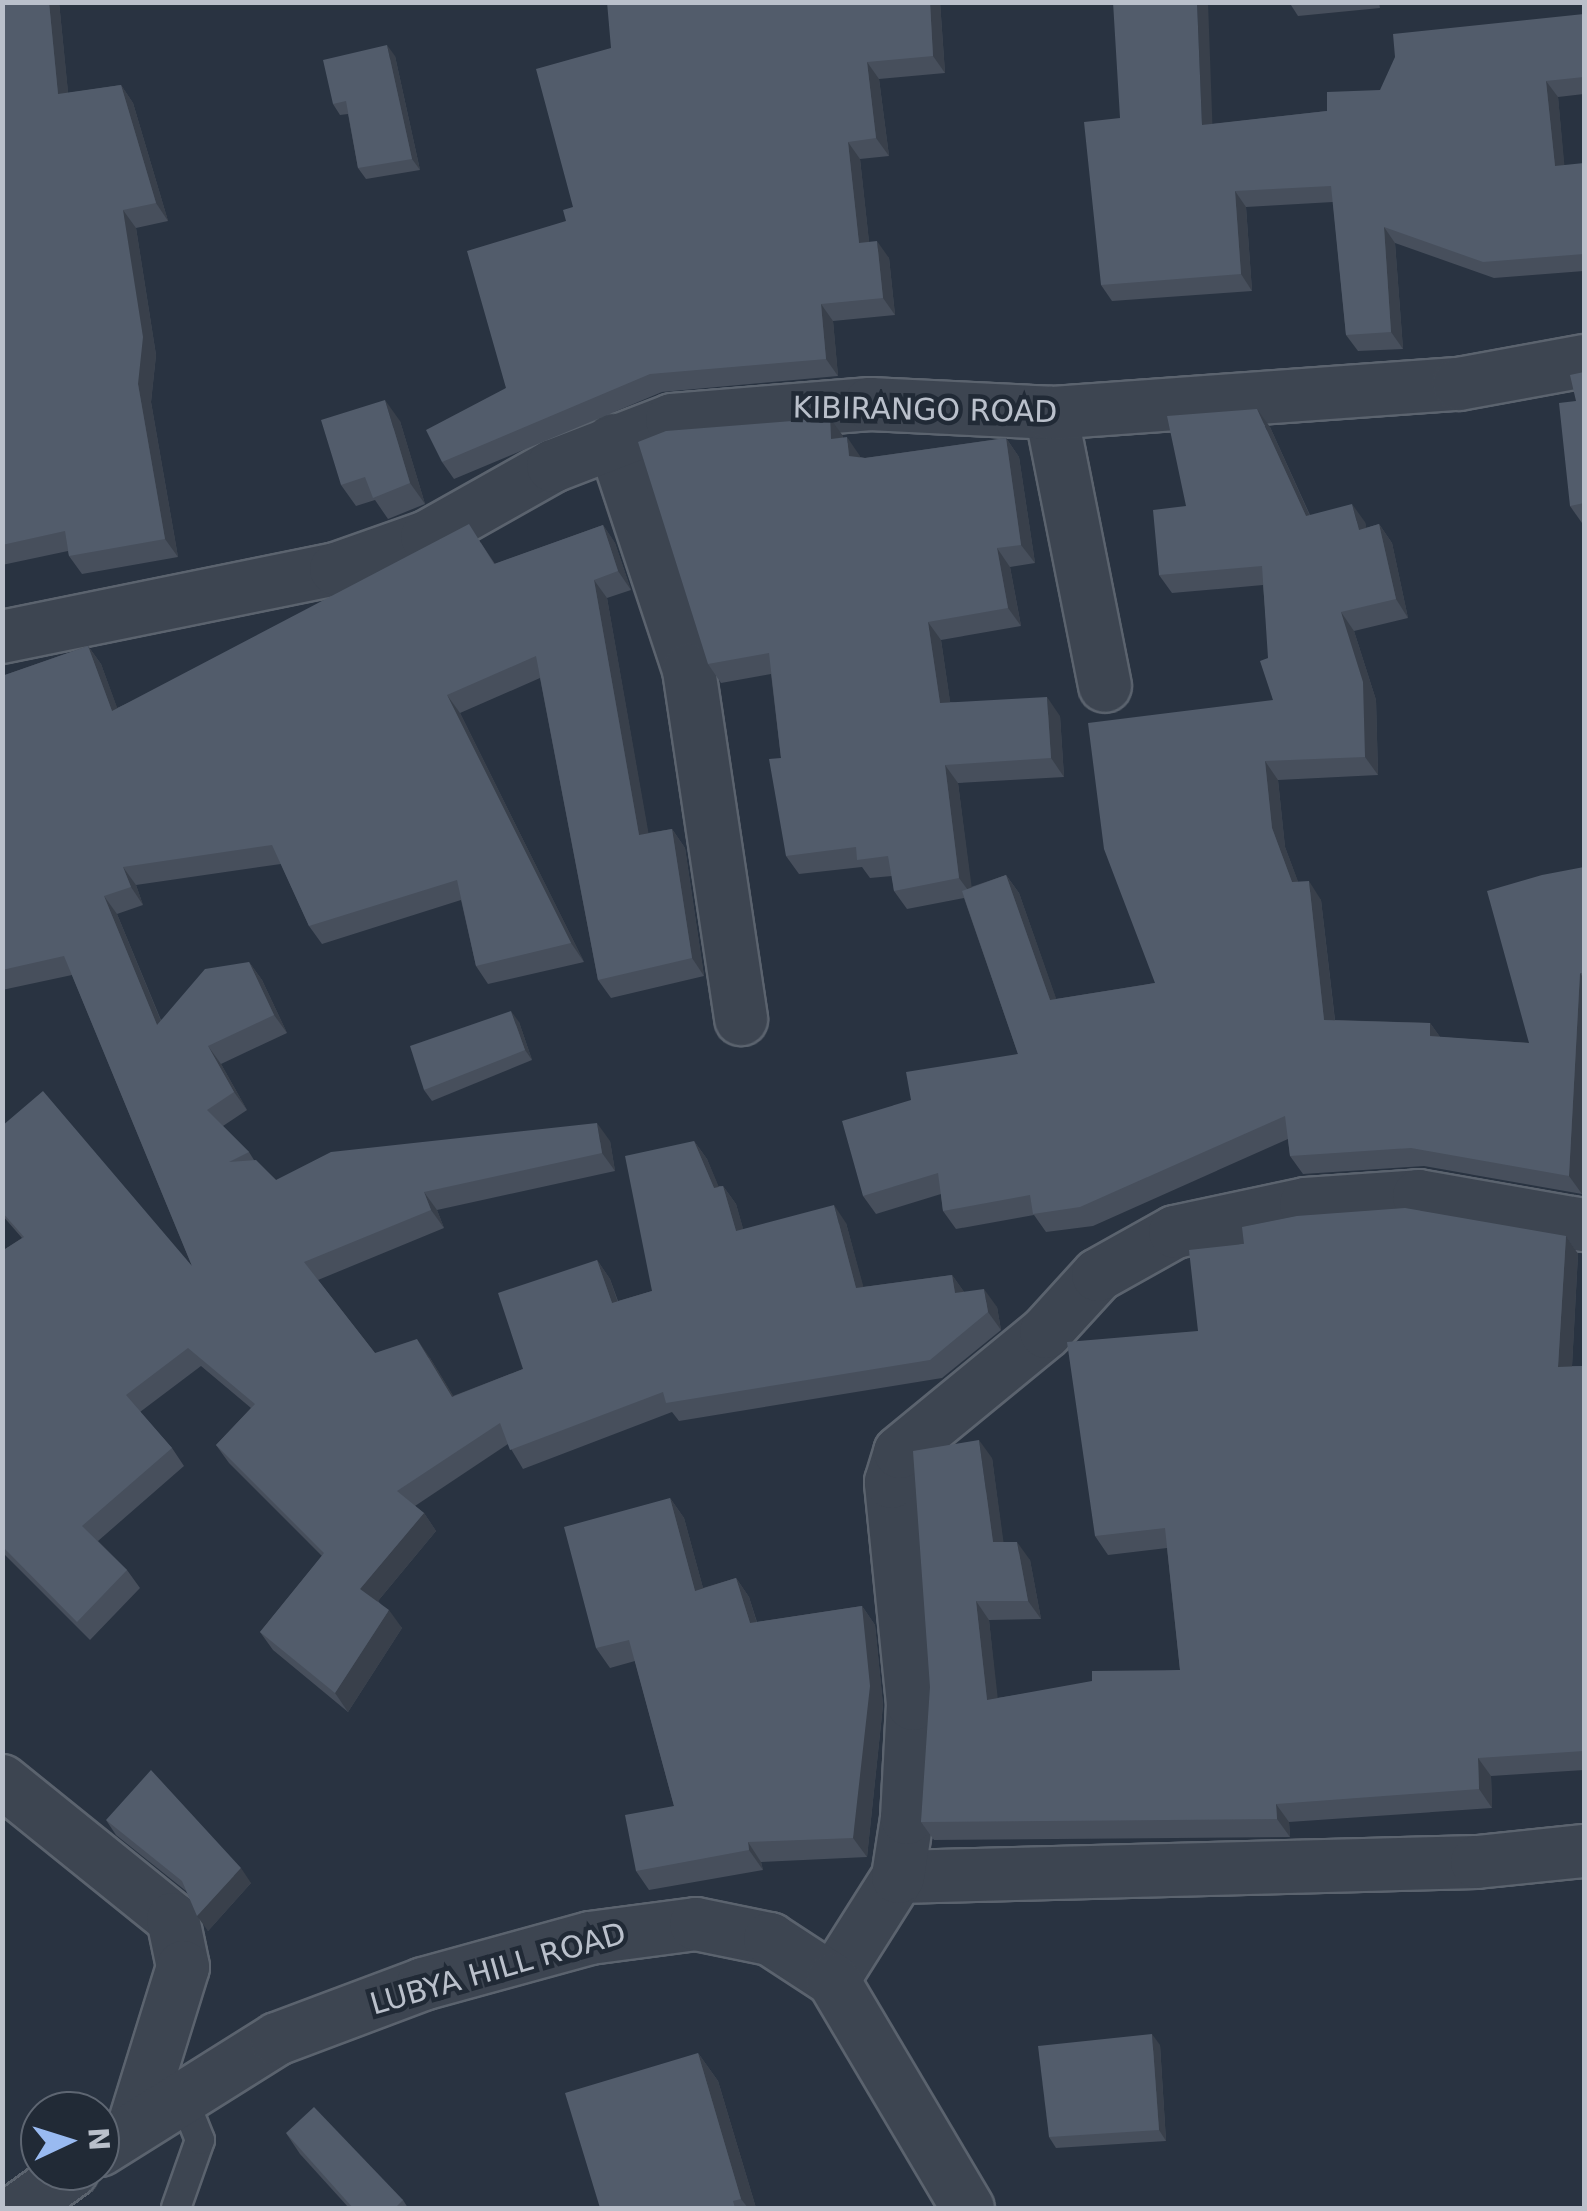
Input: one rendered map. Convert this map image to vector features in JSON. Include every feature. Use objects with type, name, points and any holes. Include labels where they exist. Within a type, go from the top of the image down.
[{"type":"street","name":"KIBIRANGO ROAD","points":[[2,637],[336,568],[427,537],[613,440],[672,420],[765,409],[1051,413],[1459,384],[1584,361]]},
{"type":"street","points":[[1051,413],[1105,686]]},
{"type":"street","points":[[613,440],[693,687],[741,1019]]},
{"type":"street","points":[[833,1980],[898,1877],[913,1704],[891,1482],[900,1452],[1032,1345],[1098,1275],[1174,1232],[1306,1204],[1418,1196],[1584,1225]]},
{"type":"street","points":[[2,1781],[173,1919],[183,1967],[120,2129]]},
{"type":"street","points":[[898,1877],[1477,1862],[1584,1851]]},
{"type":"street","name":"LUBYA HILL ROAD","points":[[120,2135],[277,2039],[423,1984],[649,1927],[696,1924],[770,1940],[833,1980],[968,2208]]},
{"type":"street","points":[[21,2208],[44,2191]]},
{"type":"lane","points":[[176,2208],[200,2140],[182,2096]]},
{"type":"building","points":[[2,2],[49,2],[58,94],[121,85],[156,203],[123,210],[143,337],[138,384],[165,539],[69,556],[65,531],[2,545]]},
{"type":"building","points":[[607,2],[930,2],[933,56],[867,62],[876,138],[848,142],[859,243],[877,241],[883,298],[821,304],[826,359],[650,374],[442,462],[426,430],[506,388],[467,251],[566,221],[563,210],[573,207],[536,69],[611,48]]},
{"type":"building","points":[[1113,2],[1197,2],[1202,125],[1327,111],[1327,92],[1380,90],[1395,57],[1393,34],[1584,14],[1584,77],[1546,81],[1555,166],[1584,163],[1584,254],[1483,262],[1384,227],[1391,332],[1346,335],[1331,186],[1235,191],[1241,274],[1101,285],[1084,122],[1120,118]]},
{"type":"building","points":[[387,45],[412,159],[358,168],[346,101],[333,104],[323,60]]},
{"type":"building","points":[[1584,372],[1584,503],[1570,506],[1559,403],[1576,401],[1570,375]]},
{"type":"building","points":[[385,400],[410,483],[373,498],[365,477],[341,485],[321,420]]},
{"type":"building","points":[[1257,409],[1306,516],[1352,504],[1359,530],[1379,524],[1396,599],[1341,612],[1363,682],[1365,757],[1265,761],[1272,828],[1292,882],[1309,881],[1324,1020],[1430,1023],[1430,1036],[1529,1043],[1487,891],[1584,867],[1584,973],[1580,973],[1569,1176],[1411,1148],[1290,1156],[1285,1116],[1080,1207],[1033,1214],[1030,1195],[943,1211],[938,1173],[863,1196],[842,1121],[911,1100],[906,1072],[1018,1054],[962,891],[1006,875],[1050,1000],[1155,983],[1104,849],[1088,723],[1273,700],[1260,661],[1268,658],[1262,566],[1159,575],[1153,510],[1186,506],[1167,416]]},
{"type":"building","points":[[830,418],[831,439],[847,437],[849,456],[865,458],[1006,438],[1021,545],[997,548],[1008,608],[928,622],[940,703],[1047,697],[1051,758],[945,765],[959,878],[894,891],[888,856],[857,860],[856,847],[786,856],[769,759],[781,758],[769,653],[708,664],[638,442],[666,431]]},
{"type":"building","points":[[469,524],[494,564],[603,525],[618,571],[594,580],[639,835],[672,829],[692,958],[598,980],[536,656],[447,695],[571,943],[476,966],[457,880],[309,926],[272,845],[123,867],[131,887],[104,896],[157,1025],[205,969],[249,962],[274,1015],[208,1046],[234,1092],[207,1110],[249,1152],[229,1162],[256,1160],[276,1180],[331,1152],[597,1123],[602,1153],[424,1192],[431,1210],[304,1262],[375,1353],[417,1339],[452,1397],[523,1369],[498,1293],[597,1260],[612,1303],[652,1291],[625,1156],[694,1141],[714,1188],[723,1186],[736,1231],[834,1205],[856,1288],[952,1275],[955,1293],[984,1289],[988,1312],[930,1360],[666,1403],[663,1392],[510,1450],[500,1423],[397,1491],[424,1513],[360,1589],[389,1610],[335,1693],[260,1632],[324,1553],[216,1445],[255,1404],[188,1348],[126,1395],[172,1448],[82,1526],[127,1570],[77,1622],[2,1546],[2,1251],[24,1237],[2,1212],[2,1126],[43,1091],[192,1266],[64,956],[2,970],[2,676],[88,646],[112,711]]},
{"type":"building","points":[[511,1011],[525,1050],[424,1090],[410,1046]]},
{"type":"building","points":[[1405,1208],[1566,1236],[1558,1367],[1584,1366],[1584,1751],[1478,1758],[1479,1789],[1276,1804],[1277,1819],[921,1822],[930,1687],[913,1451],[979,1440],[993,1542],[1017,1542],[1028,1601],[976,1601],[987,1700],[1092,1681],[1092,1671],[1180,1670],[1165,1528],[1095,1536],[1067,1342],[1198,1331],[1189,1250],[1244,1244],[1242,1227],[1297,1216]]},
{"type":"building","points":[[670,1498],[695,1591],[736,1578],[750,1623],[862,1606],[870,1686],[853,1838],[748,1842],[749,1850],[636,1871],[625,1815],[674,1806],[629,1640],[596,1648],[564,1527]]},
{"type":"building","points":[[151,1770],[241,1868],[197,1916],[182,1881],[106,1820]]},
{"type":"building","points":[[1152,2034],[1159,2130],[1049,2137],[1038,2046]]},
{"type":"building","points":[[698,2053],[741,2199],[733,2201],[735,2208],[600,2208],[565,2093]]},
{"type":"building","points":[[314,2107],[403,2200],[395,2208],[353,2208],[286,2133]]}]
